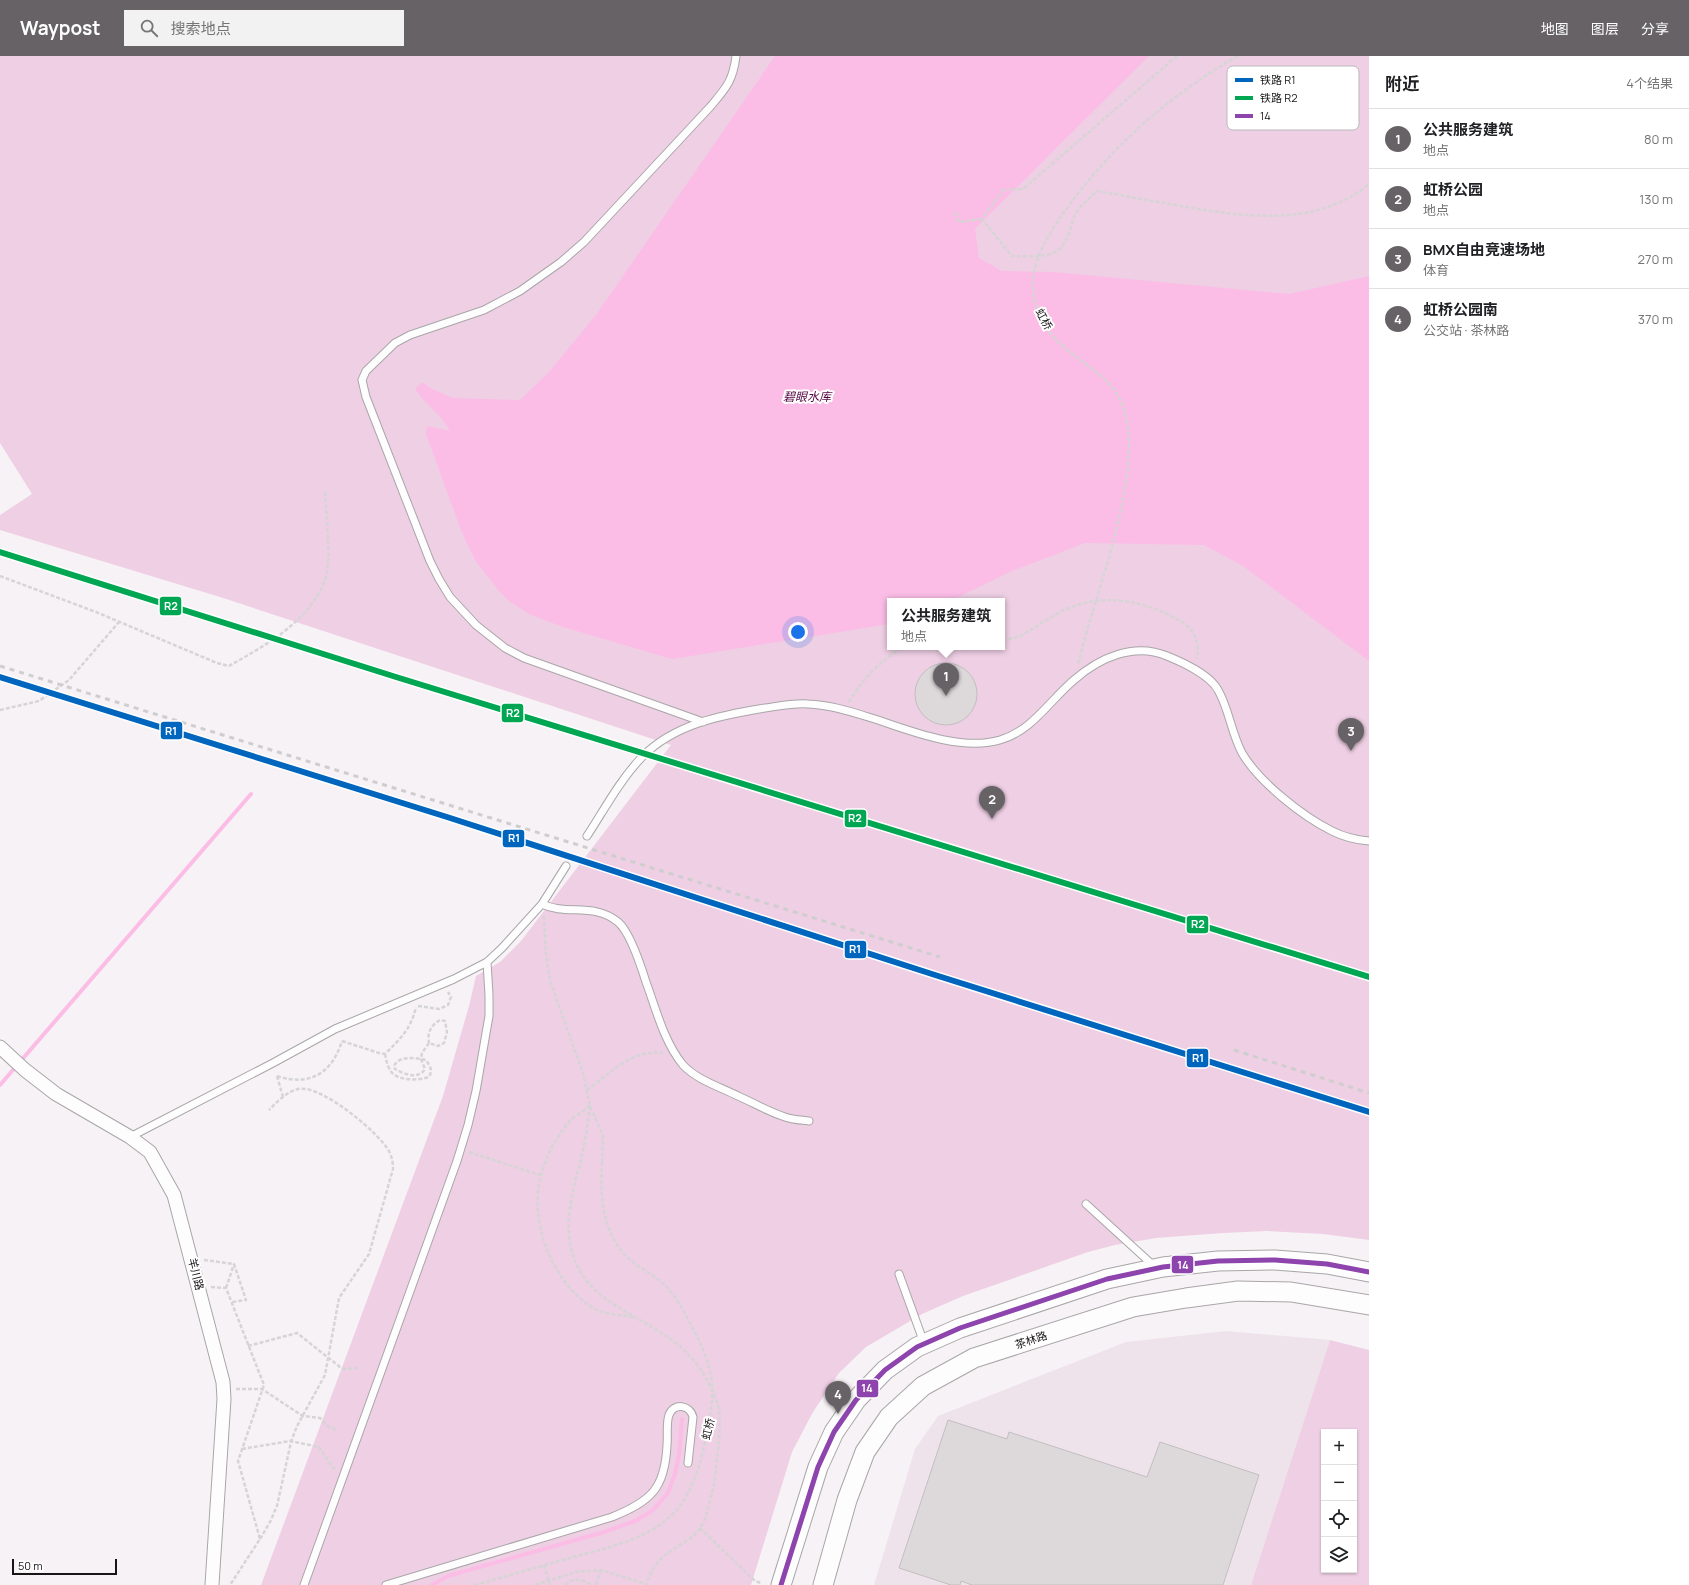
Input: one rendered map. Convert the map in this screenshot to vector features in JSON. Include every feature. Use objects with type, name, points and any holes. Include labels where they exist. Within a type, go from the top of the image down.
[{"type":"street","name":"羊川路","points":[[4,1051],[25,1070],[56,1094],[130,1137],[150,1152],[174,1195],[192,1258],[223,1389],[212,1585]]},
{"type":"street","points":[[781,1585],[818,1467],[834,1432],[856,1400],[885,1370],[917,1347],[960,1328],[1107,1279],[1156,1269],[1218,1261],[1275,1260],[1327,1264],[1369,1272]]},
{"type":"street","name":"茶林路","points":[[823,1585],[847,1500],[865,1452],[888,1417],[923,1386],[974,1358],[1133,1307],[1238,1291],[1291,1292],[1369,1305]]},
{"type":"lane","points":[[703,722],[524,658],[505,648],[476,625],[450,597],[430,561],[366,397],[362,380],[368,368],[402,338],[484,310],[520,292],[561,262],[584,242],[727,87],[734,72],[736,56]]},
{"type":"lane","points":[[587,836],[630,772],[643,757],[656,745],[671,735],[703,722],[736,713],[792,704],[808,704],[845,709],[933,737],[960,742],[985,743],[999,741],[1014,735],[1047,708],[1074,680],[1099,662],[1119,654],[1137,650],[1165,655],[1195,670],[1217,687],[1223,700],[1235,738],[1243,754],[1255,772],[1279,794],[1309,817],[1333,832],[1354,840],[1369,841]]},
{"type":"lane","points":[[130,1137],[335,1029],[414,997],[487,962],[507,943],[542,904],[566,866]]},
{"type":"lane","points":[[542,904],[555,909],[579,909],[607,914],[618,922],[627,933],[643,972],[666,1037],[684,1066],[696,1075],[762,1108],[787,1118],[809,1121]]},
{"type":"lane","points":[[304,1585],[461,1150],[476,1091],[489,1016],[487,962]]},
{"type":"lane","points":[[1086,1204],[1156,1269]]},
{"type":"lane","points":[[899,1274],[924,1344]]},
{"type":"lane","points":[[386,1585],[612,1517],[641,1504],[649,1497],[660,1480],[665,1468],[667,1456],[668,1416],[672,1409],[678,1407],[688,1408],[692,1412],[693,1417],[688,1463]]},
{"type":"path","points":[[956,212],[958,222],[982,219],[1003,190],[1023,189],[1177,56]]},
{"type":"path","name":"虹桥","points":[[1074,680],[1118,521],[1128,456],[1128,429],[1124,412],[1112,387],[1103,376],[1057,340],[1045,326],[1038,310],[1034,295],[1033,279],[1037,261],[1045,242],[1057,222],[1078,193],[1101,165],[1129,136],[1185,90],[1238,56]]},
{"type":"path","points":[[982,219],[1012,256],[1047,255],[1058,250],[1069,236],[1074,217],[1081,206],[1097,191],[1211,211],[1270,216],[1306,213],[1325,208],[1342,202],[1369,184]]},
{"type":"path","points":[[0,576],[119,622],[217,663],[229,666],[252,653],[289,628],[308,609],[325,580],[328,555],[325,492]]},
{"type":"path","points":[[1005,639],[1020,636],[1062,611],[1081,604],[1101,599],[1117,599],[1135,602],[1166,613],[1184,623],[1192,630],[1198,644],[1195,670]]},
{"type":"path","points":[[0,710],[39,701],[69,680],[119,622]]},
{"type":"path","points":[[845,709],[857,688],[873,669],[899,650]]},
{"type":"path","points":[[534,1585],[576,1572],[601,1570],[646,1584],[652,1570],[662,1558],[692,1537],[700,1528],[713,1486],[720,1436],[719,1408],[701,1368],[670,1338],[615,1307],[599,1294],[586,1280],[577,1264],[571,1248],[570,1211],[574,1183],[586,1135],[590,1106],[583,1073],[550,981],[542,904]]},
{"type":"path","points":[[416,1005],[439,1009],[448,1005],[451,997],[444,983]]},
{"type":"path","points":[[385,1054],[401,1039],[410,1027],[416,1005],[414,997]]},
{"type":"path","points":[[385,1054],[389,1069],[392,1073],[405,1078],[423,1079],[429,1077],[431,1073],[431,1068],[426,1060],[421,1059],[407,1058],[399,1060],[394,1066],[395,1069],[404,1074],[416,1075],[422,1073],[425,1070],[421,1059],[422,1053],[429,1043],[428,1033],[440,1020],[445,1022],[447,1032],[444,1043],[438,1046],[429,1043]]},
{"type":"path","points":[[335,1029],[342,1041],[385,1054]]},
{"type":"path","points":[[277,1076],[294,1081],[310,1079],[318,1075],[326,1070],[334,1059],[342,1041]]},
{"type":"path","points":[[587,1090],[636,1055],[646,1052],[676,1055]]},
{"type":"path","points":[[273,1063],[283,1097]]},
{"type":"path","points":[[230,1585],[260,1539],[277,1506],[292,1441],[303,1416],[325,1375],[339,1298],[369,1254],[391,1176],[393,1162],[389,1150],[363,1122],[330,1099],[312,1090],[298,1089],[283,1097],[268,1110]]},
{"type":"path","points":[[590,1106],[572,1119],[561,1132],[549,1152],[540,1175],[537,1194],[538,1221],[545,1245],[559,1275],[573,1293],[597,1309],[606,1313],[635,1318]]},
{"type":"path","name":"虹桥","points":[[475,1585],[638,1537],[667,1520],[688,1494],[696,1477],[712,1408],[712,1371],[708,1358],[680,1303],[672,1291],[622,1252],[609,1232],[601,1196],[603,1136],[590,1106]]},
{"type":"path","points":[[461,1150],[540,1175]]},
{"type":"path","points":[[192,1258],[234,1264]]},
{"type":"path","points":[[234,1264],[226,1288],[264,1385],[238,1460],[260,1539]]},
{"type":"path","points":[[231,1302],[246,1300],[234,1264]]},
{"type":"path","points":[[199,1287],[226,1288]]},
{"type":"path","points":[[248,1346],[297,1333],[344,1369],[360,1368]]},
{"type":"path","points":[[223,1389],[262,1389],[303,1416],[320,1418],[328,1426],[336,1430]]},
{"type":"path","points":[[242,1449],[292,1441],[319,1447],[333,1468],[344,1472]]},
{"type":"path","points":[[700,1528],[755,1581],[761,1583]]},
{"type":"path","points":[[544,1565],[550,1585]]},
{"type":"path","points":[[596,1585],[601,1570]]},
{"type":"path","points":[[565,1585],[569,1581],[575,1579],[591,1585]]},
{"type":"path","points":[[550,1585],[551,1580]]},
{"type":"shaded area","points":[[0,56],[1369,56],[1369,1240],[1323,1234],[1267,1231],[1156,1238],[1115,1245],[1088,1252],[963,1296],[922,1314],[866,1347],[839,1373],[813,1412],[792,1452],[751,1585],[261,1585],[443,1096],[469,1006],[476,976],[500,962],[521,941],[671,745],[220,597],[0,530],[0,515],[32,494],[0,443]]},
{"type":"shaded area","points":[[1226,1331],[1330,1340],[1251,1585],[874,1585],[915,1449],[938,1416],[1126,1342]]},
{"type":"shaded area","points":[[1330,1340],[1369,1350],[1369,1585],[1251,1585]]},
{"type":"water","name":"碧眼水库","points":[[775,56],[1149,56],[975,229],[979,258],[1002,271],[1054,272],[1289,294],[1369,276],[1369,661],[1243,566],[1204,545],[1085,543],[1012,571],[956,598],[887,598],[887,624],[672,659],[563,627],[529,614],[509,601],[500,592],[477,563],[470,550],[461,530],[426,434],[427,426],[450,431],[415,389],[422,382],[432,389],[453,398],[520,400],[548,373],[596,315]]},
{"type":"building","points":[[946,663],[958,666],[968,672],[974,682],[977,694],[974,706],[968,716],[958,722],[946,725],[934,722],[924,716],[918,706],[915,694],[918,682],[924,672],[934,666]]},
{"type":"building","points":[[948,1420],[1007,1439],[1009,1432],[1147,1477],[1160,1442],[1259,1475],[1223,1585],[972,1585],[961,1581],[960,1585],[951,1585],[899,1568]]},
{"type":"waterway","points":[[0,1085],[251,794]]},
{"type":"waterway","points":[[432,1585],[448,1576],[604,1532],[635,1521],[652,1511],[668,1493],[675,1474],[679,1455],[682,1419]]},
{"type":"railway","points":[[0,666],[940,957]]},
{"type":"railway","points":[[0,677],[447,817],[935,975]]},
{"type":"railway","points":[[1234,1050],[1369,1093]]},
{"type":"railway","points":[[1228,1068],[1369,1112]]},
{"type":"rail line","name":"R2","points":[[0,552],[396,677],[1369,977]]},
{"type":"rail line","name":"R1","points":[[0,677],[447,817],[935,975],[1369,1112]]},
{"type":"transit line","name":"14","points":[[781,1585],[818,1467],[834,1432],[856,1400],[885,1370],[917,1347],[960,1328],[1107,1279],[1163,1267],[1218,1261],[1275,1260],[1327,1264],[1369,1272]]},
{"type":"place","name":"公共服务建筑","points":[[946,696]]},
{"type":"place","name":"BMX自由竞速场地","points":[[1351,751]]},
{"type":"place","name":"虹桥公园","points":[[992,819]]},
{"type":"place","name":"虹桥公园南","points":[[838,1414]]}]
